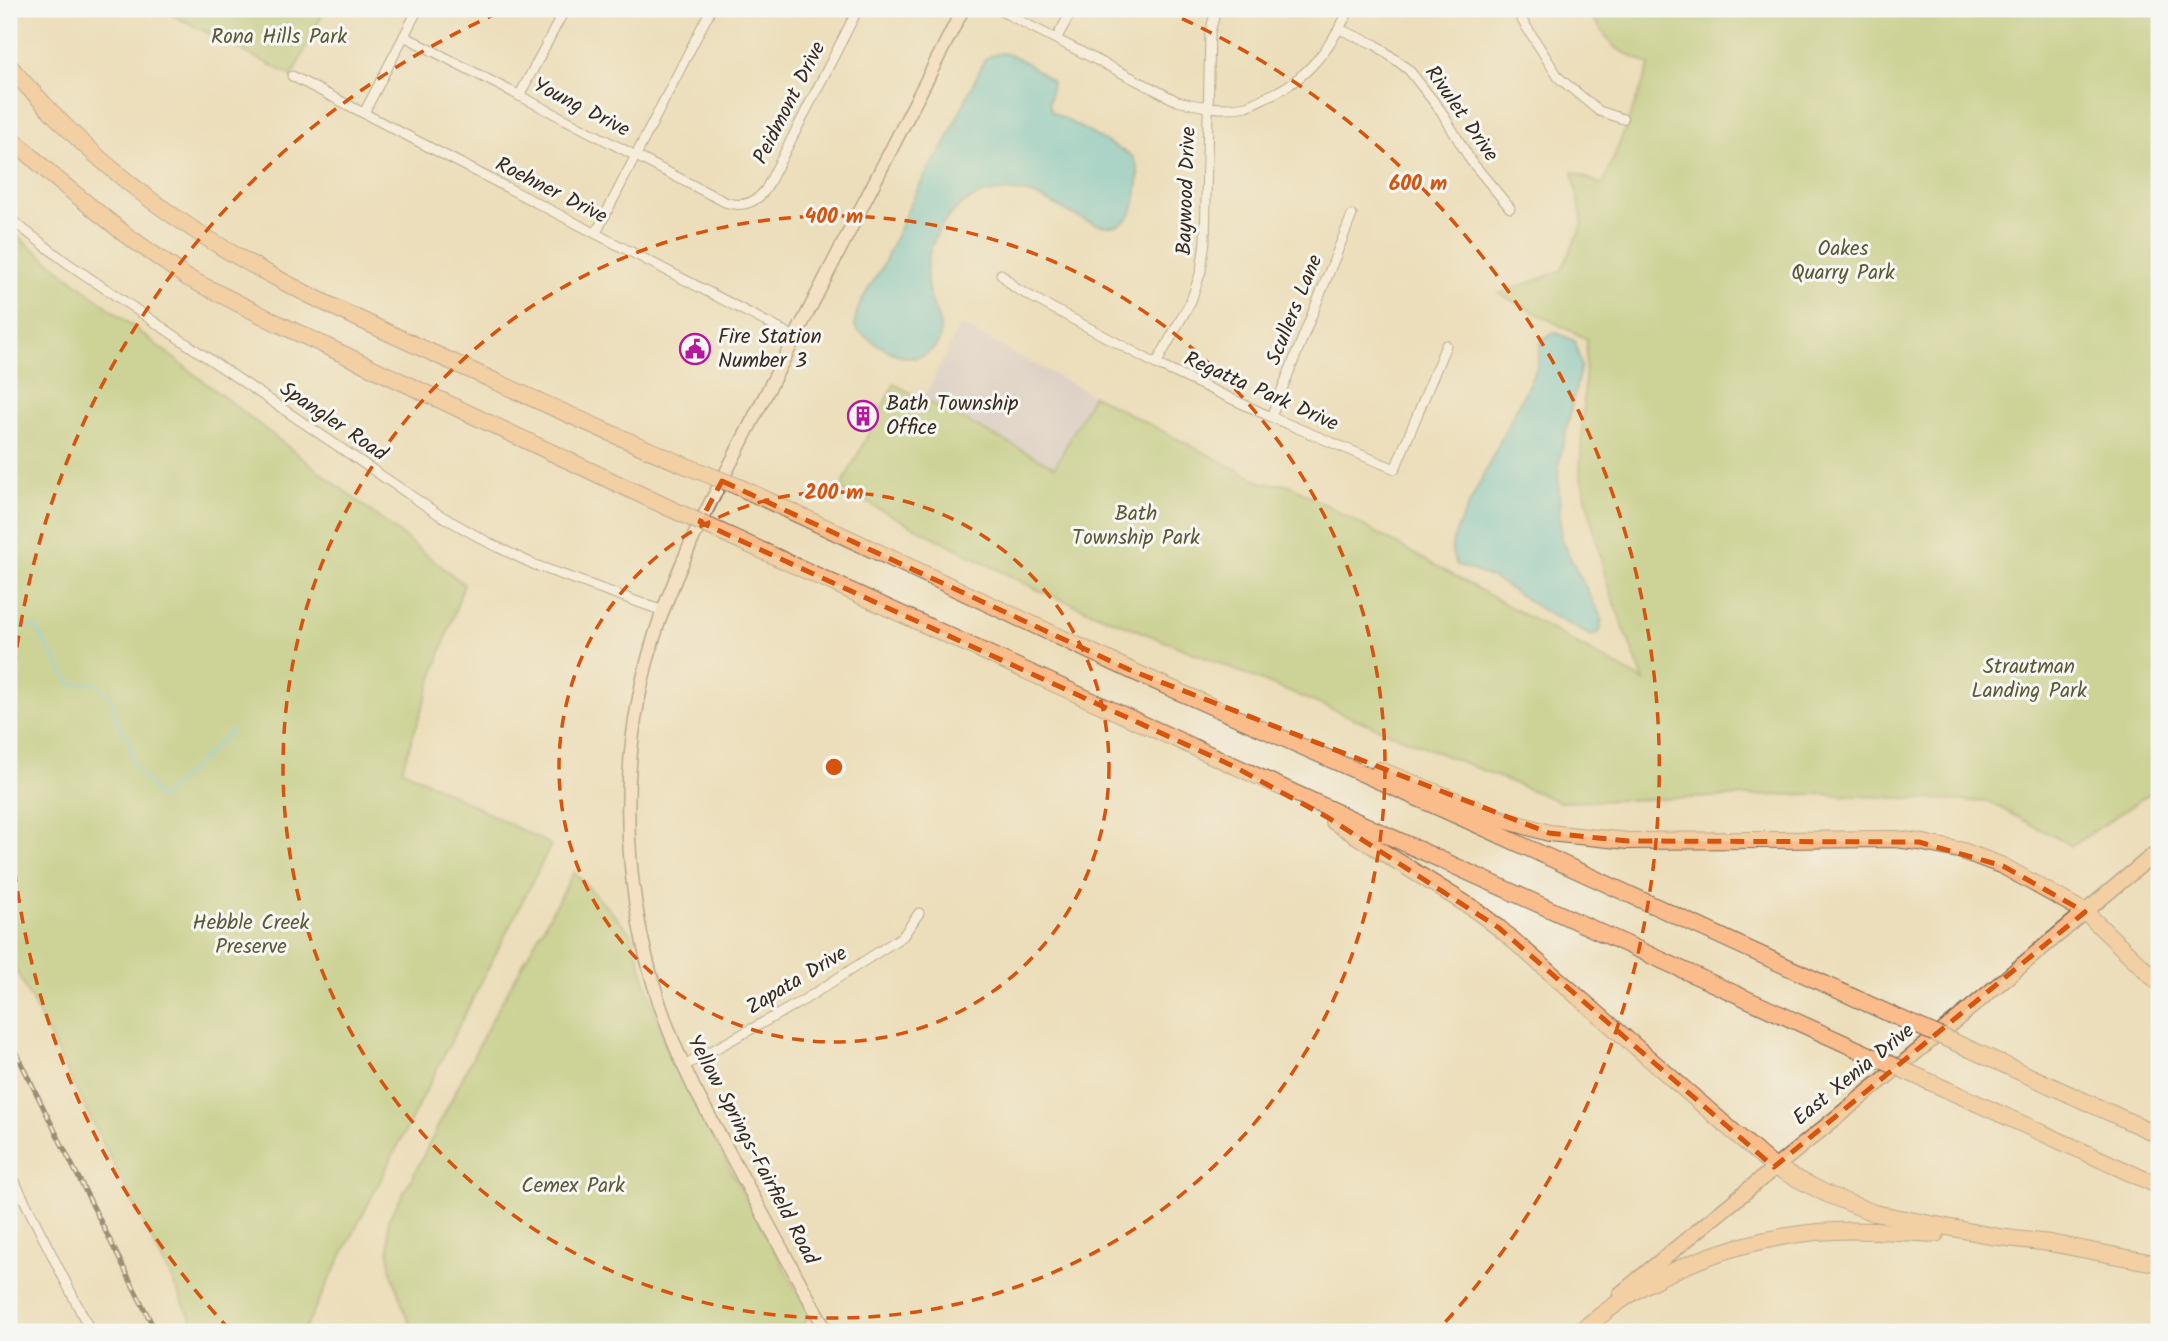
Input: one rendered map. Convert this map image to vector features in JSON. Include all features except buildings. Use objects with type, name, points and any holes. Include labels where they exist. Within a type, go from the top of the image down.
[{"type":"highway","points":[[9,65],[69,132],[120,177],[164,211],[244,262],[416,346],[596,428],[739,488],[1130,670],[1476,824],[2159,1135]]},
{"type":"highway","points":[[9,136],[54,177],[126,235],[186,277],[277,323],[719,531],[2159,1186]]},
{"type":"highway","points":[[1130,670],[1508,821],[1549,833],[1628,841],[1865,839],[1919,842],[1963,852],[2003,866],[2085,912],[2159,983]]},
{"type":"highway","points":[[1233,766],[1326,817],[1474,909],[1774,1167],[1829,1195],[1874,1213],[1999,1237]]},
{"type":"highway","points":[[1576,1332],[1646,1284],[1673,1271],[1718,1253],[1765,1240],[1806,1233],[1854,1230],[1999,1237],[2050,1243],[2159,1264]]},
{"type":"main road","name":"Yellow Springs-Fairfield Road","points":[[827,1332],[684,1066],[661,1011],[636,910],[628,846],[628,785],[637,709],[648,658],[663,611],[699,525],[963,9]]},
{"type":"main road","name":"East Xenia Drive","points":[[1576,1332],[2159,850]]},
{"type":"street","points":[[364,113],[418,9]]},
{"type":"street","points":[[519,96],[565,9]]},
{"type":"street","points":[[596,233],[711,9]]},
{"type":"street","name":"Peidmont Drive","points":[[745,205],[757,199],[766,189],[858,9]]},
{"type":"street","points":[[997,9],[1177,101],[1208,108],[1246,106],[1283,90],[1315,65],[1350,9]]},
{"type":"street","points":[[1056,40],[1073,9]]},
{"type":"street","name":"Baywood Drive","points":[[1156,364],[1191,301],[1201,271],[1205,241],[1210,33],[1216,9]]},
{"type":"street","points":[[1515,9],[1559,78],[1599,111],[1623,119]]},
{"type":"street","name":"Rivulet Drive","points":[[1339,29],[1376,46],[1409,70],[1441,111],[1471,161],[1510,208]]},
{"type":"street","name":"Young Drive","points":[[404,36],[726,202],[745,205]]},
{"type":"street","name":"Roehner Drive","points":[[292,76],[796,337]]},
{"type":"street","name":"Scullers Lane","points":[[1271,417],[1352,215]]},
{"type":"street","name":"Spangler Road","points":[[9,218],[66,262],[438,513],[491,544],[535,565],[663,611]]},
{"type":"street","name":"Regatta Park Drive","points":[[1002,274],[1015,288],[1156,364],[1271,417],[1395,469],[1446,345]]},
{"type":"street","name":"Zapata Drive","points":[[684,1066],[800,1002],[902,936],[919,913]]},
{"type":"street","points":[[9,1170],[91,1332]]},
{"type":"highlighted area","points":[[722,481],[1130,670],[1549,833],[1628,841],[1919,842],[2003,866],[2085,912],[1774,1167],[1499,928],[1327,817],[1233,766],[700,522]]},
{"type":"shaded area","points":[[960,325],[1093,395],[1055,468],[923,400]]},
{"type":"green space","name":"Rona Hills Park","points":[[161,9],[325,9],[292,76]]},
{"type":"green space","name":"Oakes Quarry Park","points":[[1586,9],[2159,9],[2159,787],[2072,846],[1989,802],[1817,794],[1560,802],[1036,589],[840,489],[894,384],[1055,467],[1093,395],[1263,483],[1290,485],[1644,681],[1608,587],[1580,473],[1587,339],[1499,294],[1561,271],[1583,224],[1573,172],[1603,185],[1650,65],[1615,48]]},
{"type":"green space","name":"Hebble Creek Preserve","points":[[9,230],[464,584],[402,769],[551,845],[303,1332],[198,1332],[9,956]]},
{"type":"green space","name":"Cemex Park","points":[[574,872],[631,933],[669,1057],[810,1315],[799,1332],[414,1332],[390,1268],[388,1220],[490,1023]]},
{"type":"water","points":[[1002,53],[1022,61],[1052,82],[1049,104],[1052,112],[1132,156],[1138,168],[1138,177],[1132,212],[1123,223],[1110,226],[1095,224],[1027,193],[993,192],[971,199],[949,216],[940,227],[929,253],[927,280],[939,322],[939,340],[930,352],[920,357],[899,355],[878,345],[855,327],[858,310],[884,263],[917,190],[942,150],[985,59]]},
{"type":"water","points":[[1555,332],[1575,341],[1581,365],[1558,467],[1561,540],[1602,619],[1600,632],[1591,636],[1550,615],[1493,578],[1457,565],[1452,550],[1458,527],[1537,367],[1541,341]]},
{"type":"waterway","points":[[9,612],[20,627],[35,626],[70,684],[96,683],[111,699],[115,717],[131,744],[131,761],[160,799],[232,730]]},
{"type":"railway","points":[[9,1039],[156,1332]]},
{"type":"place","name":"Fire Station Number 3","points":[[695,349]]},
{"type":"place","name":"Bath Township Office","points":[[863,416]]},
{"type":"park label","name":"Bath Township Park","points":[[1136,526]]},
{"type":"park label","name":"Strautman Landing Park","points":[[2029,679]]}]
